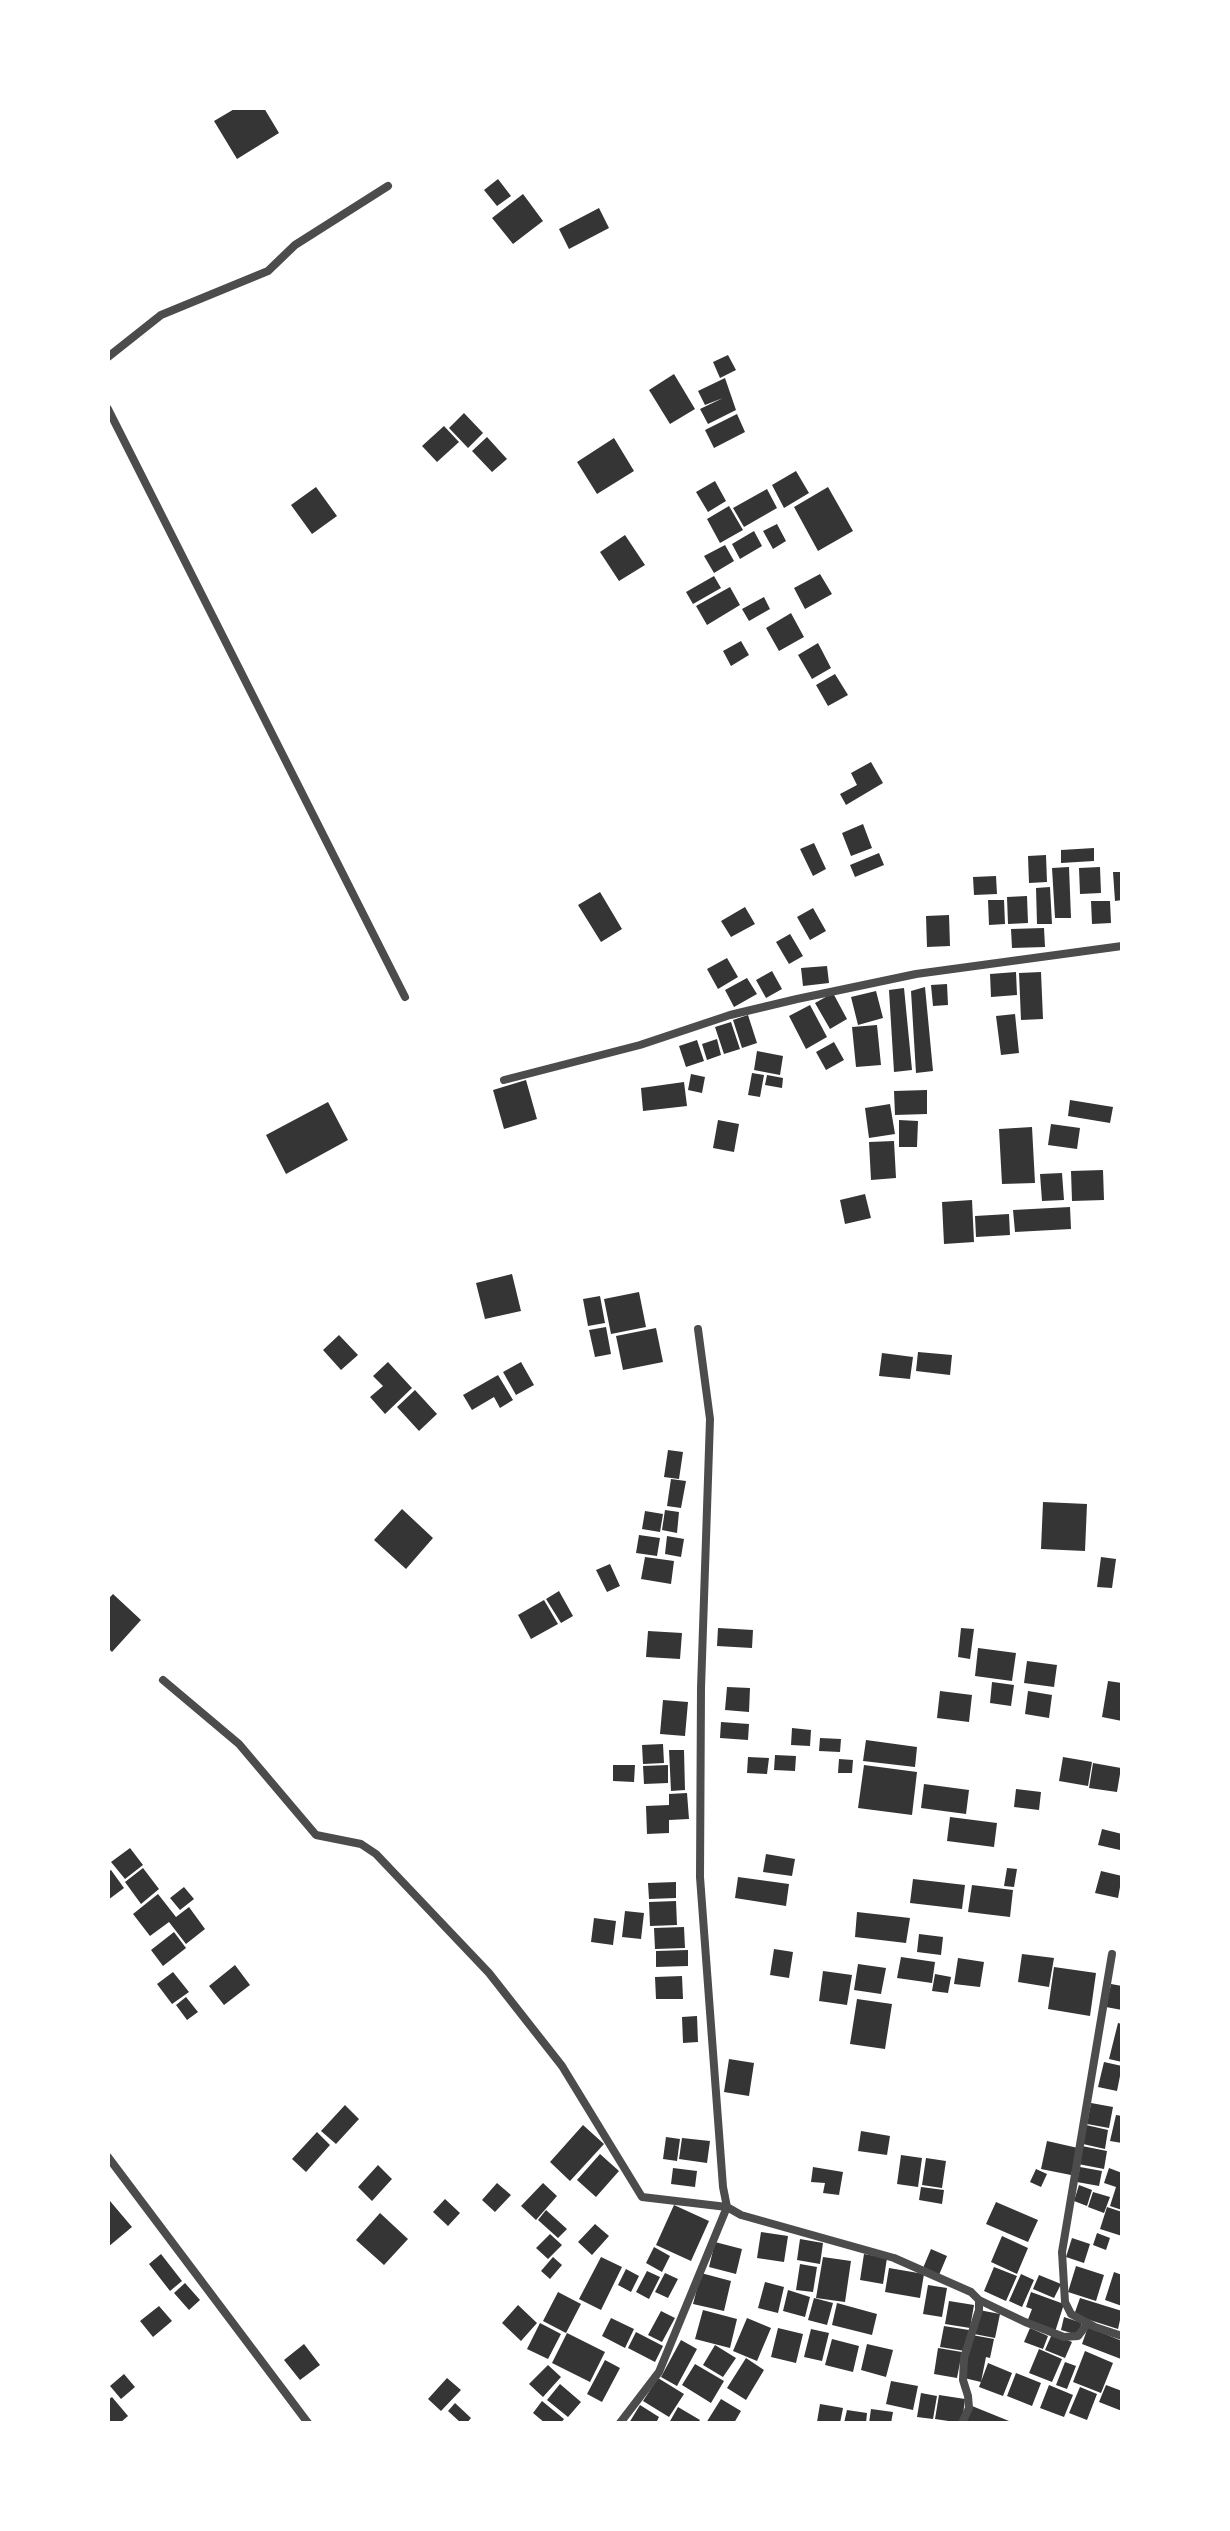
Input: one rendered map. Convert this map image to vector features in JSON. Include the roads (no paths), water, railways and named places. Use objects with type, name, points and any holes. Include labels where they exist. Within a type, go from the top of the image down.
[{"type":"street","points":[[108,357],[161,315],[268,271],[295,245],[388,186]]},
{"type":"street","points":[[108,409],[405,997]]},
{"type":"street","points":[[504,1080],[640,1045],[730,1015],[797,999],[916,974],[1122,946]]},
{"type":"street","points":[[620,2423],[659,2372],[727,2207],[700,1877],[701,1688],[710,1419],[698,1329]]},
{"type":"street","points":[[163,1680],[239,1744],[316,1835],[361,1844],[376,1854],[489,1973],[562,2066],[642,2197],[727,2207],[741,2215],[894,2258],[971,2292],[979,2300],[1025,2322],[1064,2337],[1078,2336],[1088,2323]]},
{"type":"street","points":[[1112,1954],[1062,2252],[1065,2302],[1071,2314],[1122,2336]]},
{"type":"street","points":[[108,2157],[308,2423]]},
{"type":"street","points":[[962,2423],[969,2408],[963,2380],[964,2358],[979,2310],[979,2300]]}]
